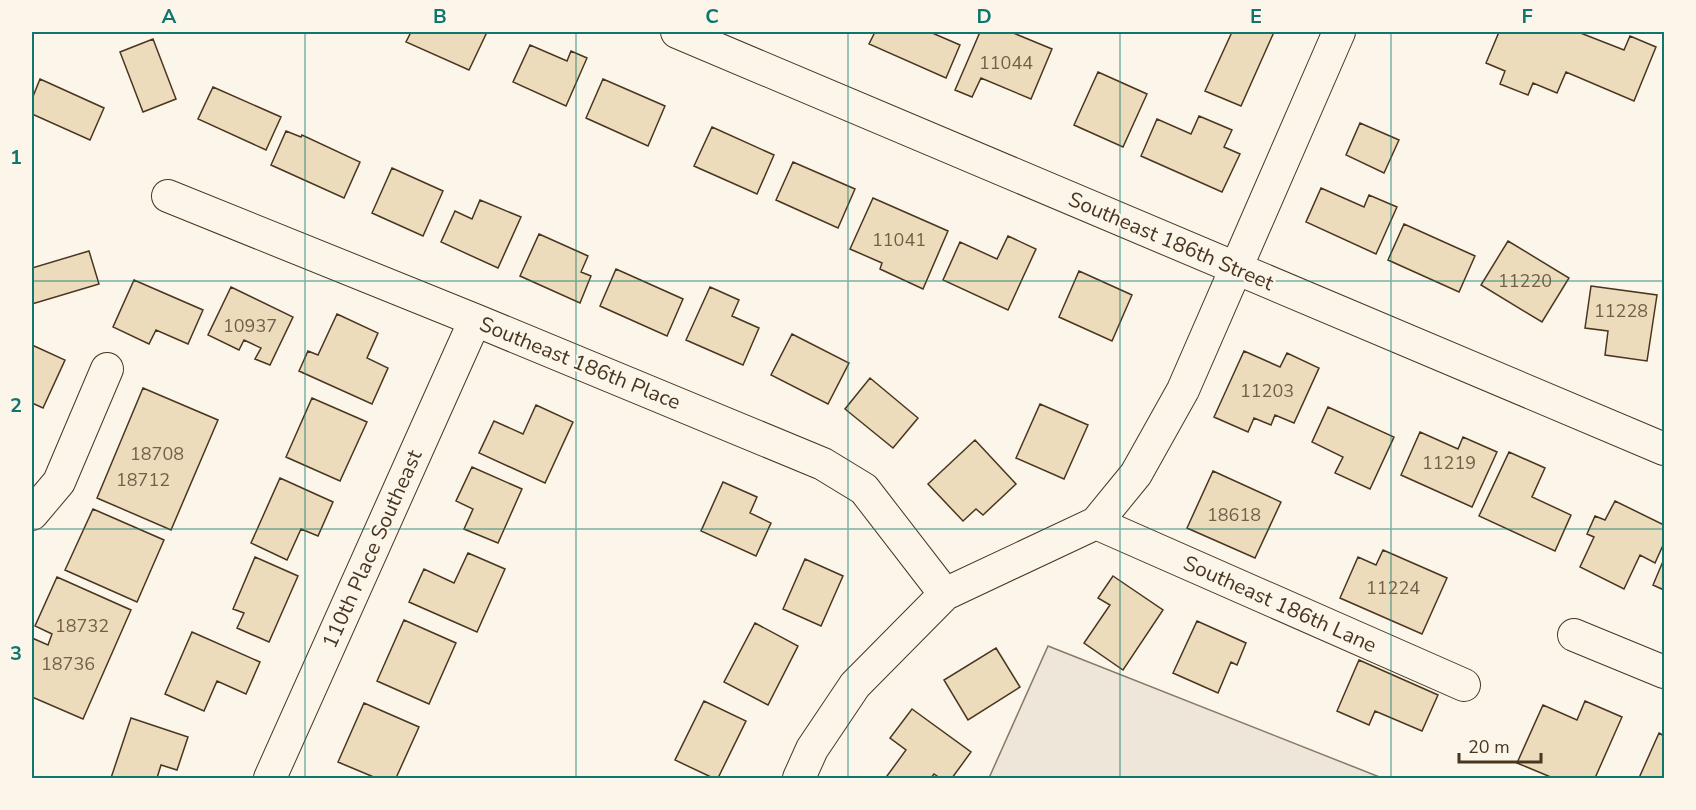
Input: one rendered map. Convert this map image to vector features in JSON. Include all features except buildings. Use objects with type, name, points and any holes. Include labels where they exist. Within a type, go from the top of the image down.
[{"type":"street","name":"Southeast 186th Street","points":[[677,32],[1665,449]]},
{"type":"street","points":[[799,778],[812,749],[855,685],[945,594],[1096,523],[1136,474],[1183,390],[1339,32]]},
{"type":"street","name":"Southeast 186th Place","points":[[168,196],[823,464],[864,489],[945,594]]},
{"type":"street","name":"110th Place Southeast","points":[[270,778],[475,320]]},
{"type":"street","points":[[32,514],[59,482],[107,369]]},
{"type":"street","name":"Southeast 186th Lane","points":[[1096,523],[1464,685]]},
{"type":"street","points":[[1574,635],[1665,672]]},
{"type":"shaded area","points":[[1048,646],[1382,778],[989,778]]}]
